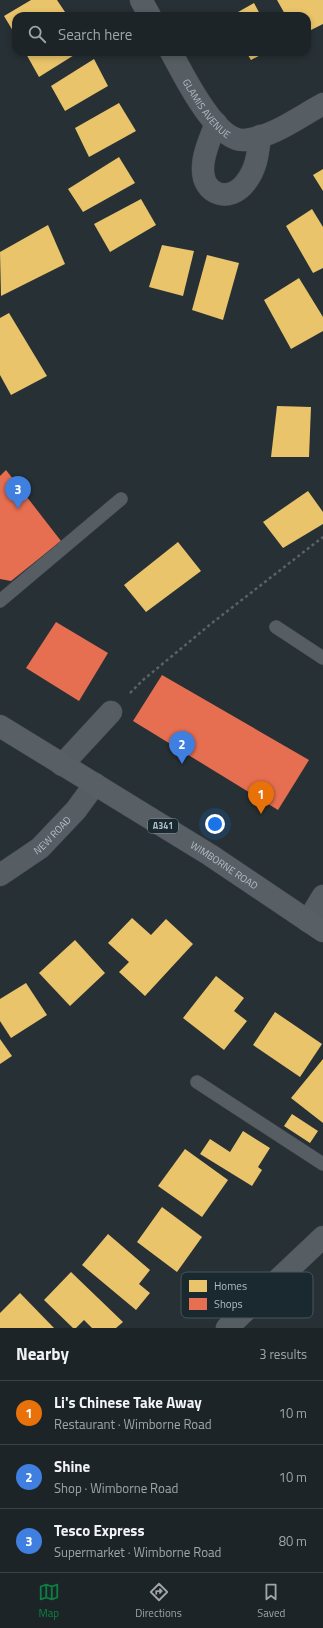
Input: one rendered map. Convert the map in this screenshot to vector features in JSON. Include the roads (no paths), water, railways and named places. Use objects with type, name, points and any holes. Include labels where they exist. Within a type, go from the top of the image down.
[{"type":"main road","name":"WIMBORNE ROAD","points":[[0,726],[210,855],[315,926]]},
{"type":"street","points":[[141,0],[148,12]]},
{"type":"street","name":"GLAMIS AVENUE","points":[[173,56],[204,110],[228,135],[244,140],[270,133],[323,104]]},
{"type":"street","points":[[216,123],[203,167],[204,180],[209,188],[218,194],[228,195],[236,192],[246,183],[255,168],[260,136]]},
{"type":"street","points":[[62,765],[111,712]]},
{"type":"street","name":"NEW ROAD","points":[[0,875],[40,848],[76,810],[95,784]]},
{"type":"street","points":[[315,926],[323,896]]},
{"type":"street","points":[[286,1272],[323,1237]]},
{"type":"street","points":[[227,1328],[238,1318]]},
{"type":"lane","points":[[0,601],[122,499]]},
{"type":"lane","points":[[276,628],[323,658]]},
{"type":"lane","points":[[197,1082],[323,1164]]},
{"type":"place","name":"Tesco Express","points":[[18,509]]},
{"type":"place","name":"Shine","points":[[182,764]]},
{"type":"place","name":"Li's Chinese Take Away","points":[[261,814]]}]
